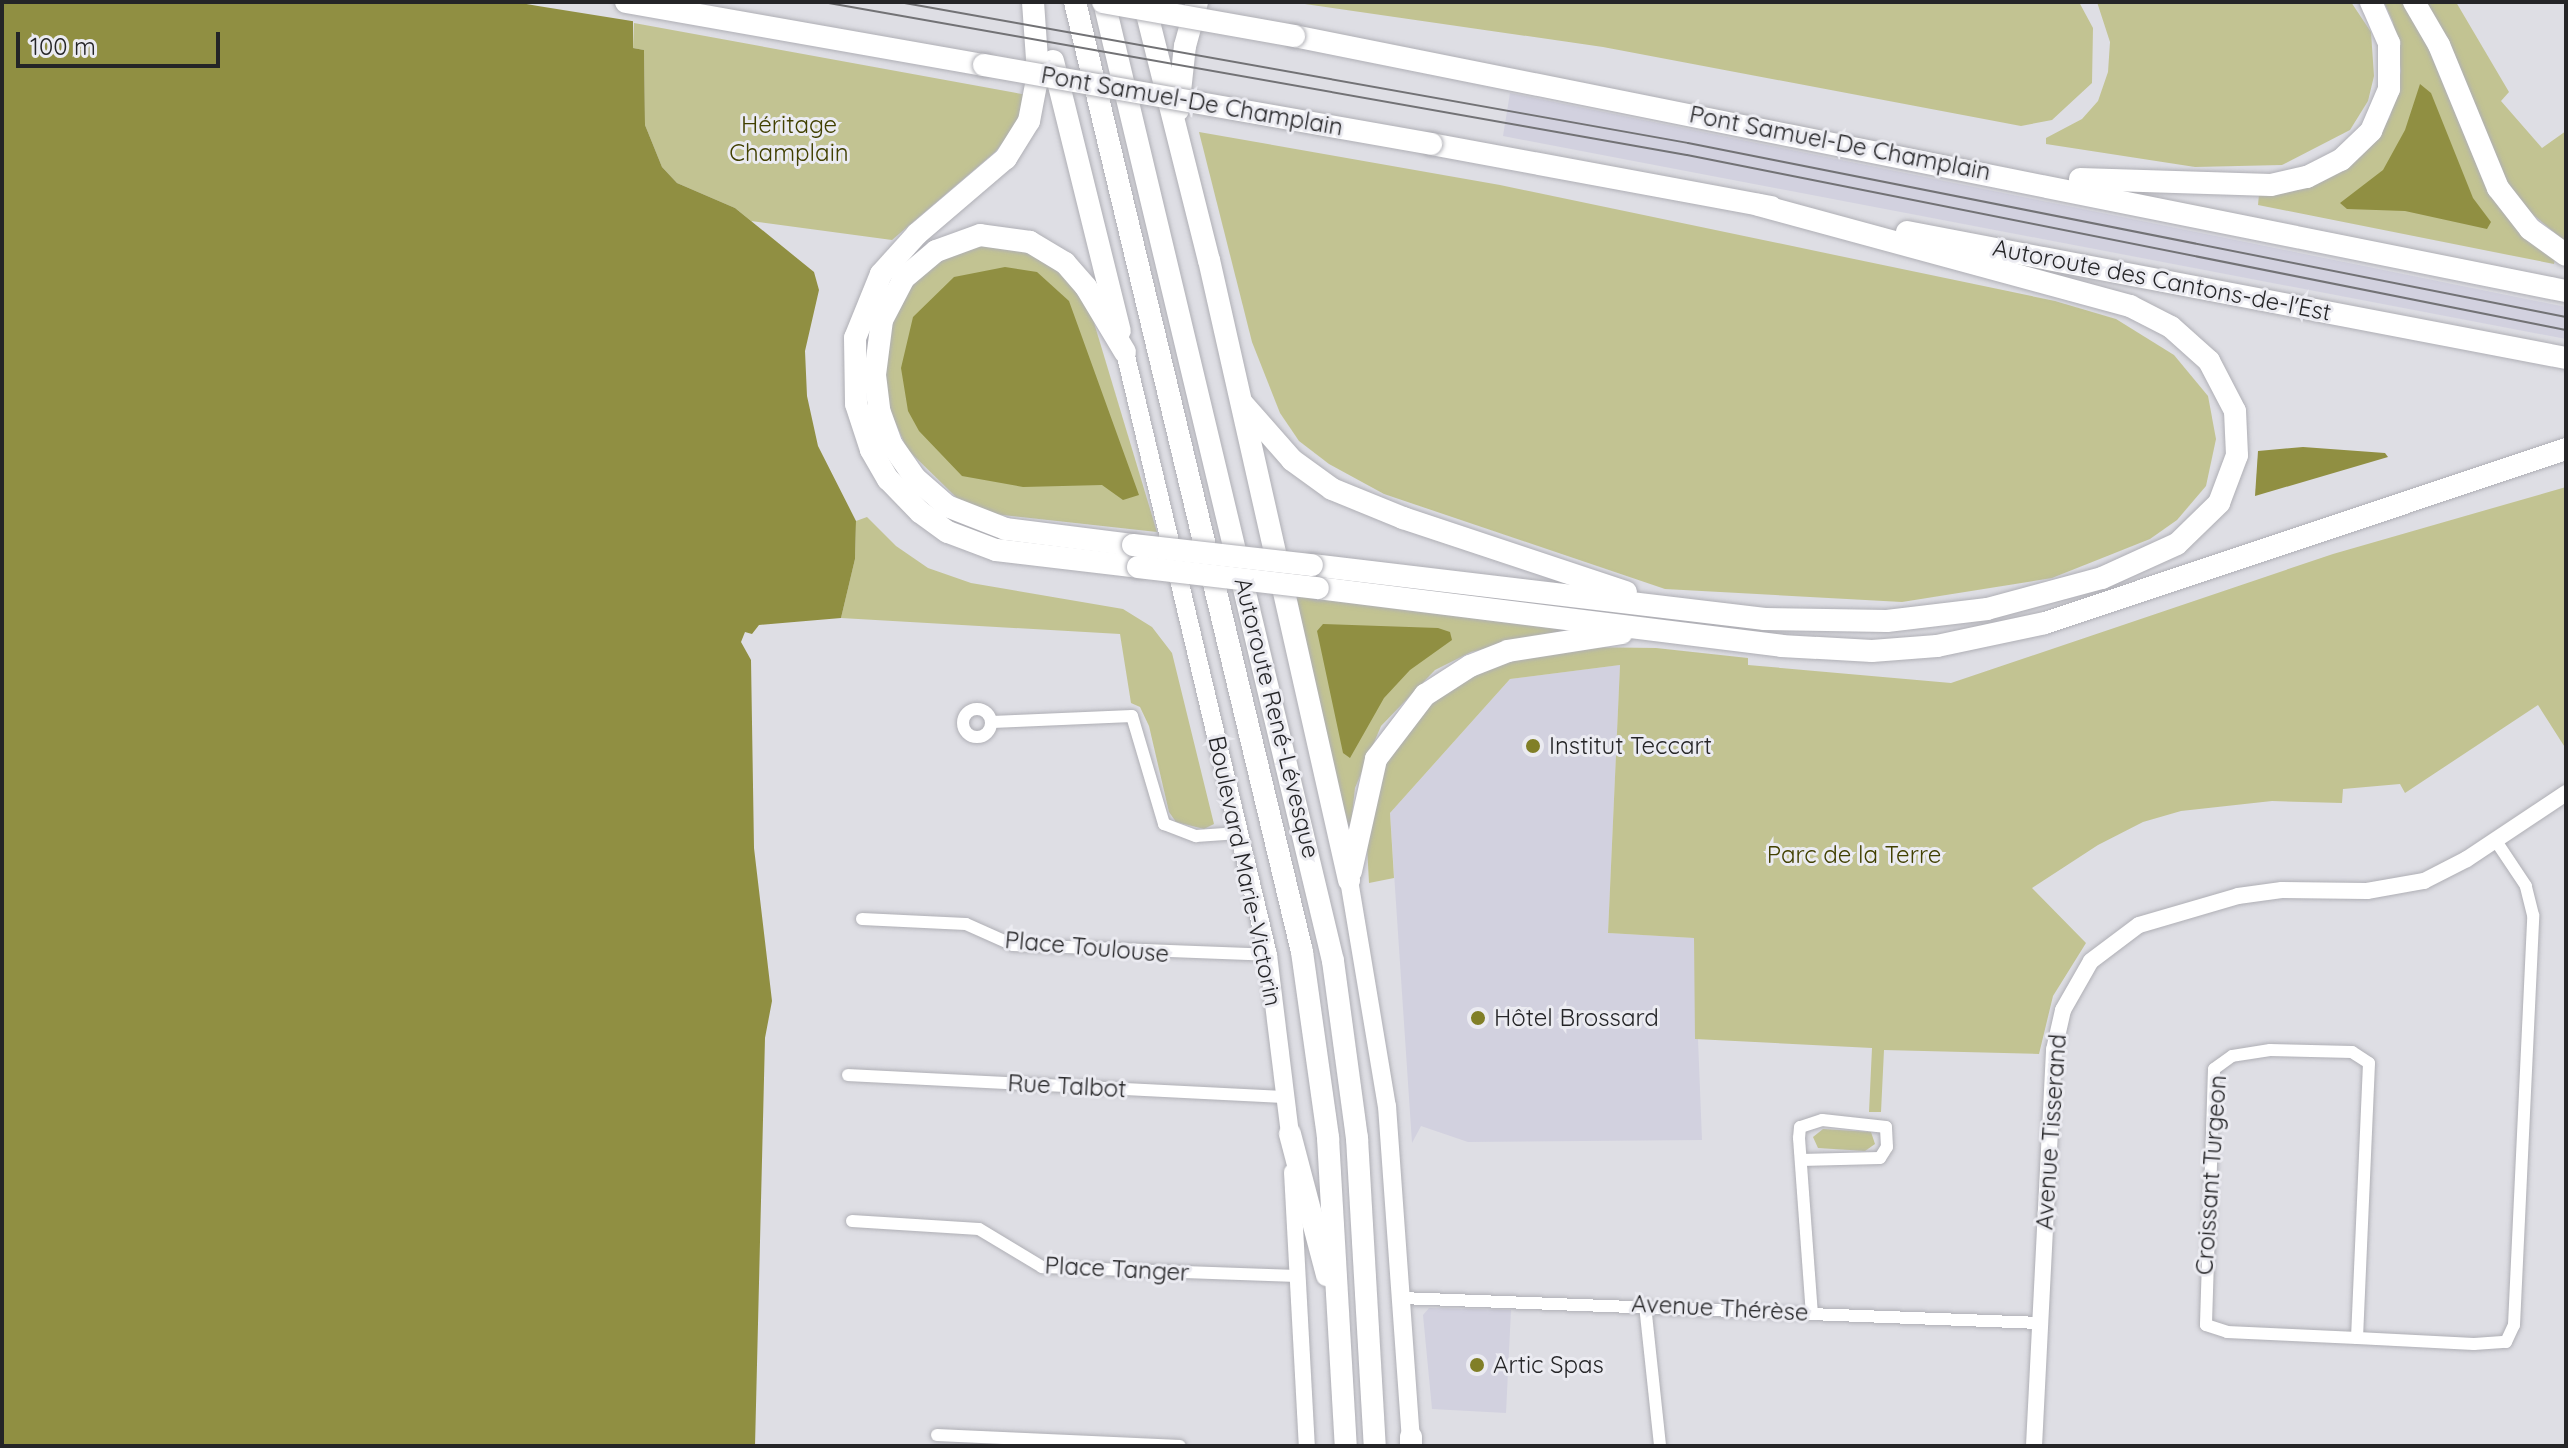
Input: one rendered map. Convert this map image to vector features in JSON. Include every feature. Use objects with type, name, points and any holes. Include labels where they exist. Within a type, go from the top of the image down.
[{"type":"highway","name":"Pont Samuel-De Champlain","points":[[626,2],[1499,156],[1758,205]]},
{"type":"highway","points":[[1035,2],[1125,352]]},
{"type":"highway","points":[[1035,2],[1038,74],[1029,121],[1006,158],[917,234],[881,274],[855,338],[856,404],[871,450],[888,479],[920,512],[948,532],[996,550],[1312,565],[1661,604],[1765,619],[1849,622],[1938,616],[2029,600],[2130,568],[2177,544],[2219,503],[2234,468],[2238,433],[2228,391],[2201,352],[2161,321],[2130,306],[1758,205]]},
{"type":"highway","name":"Autoroute René-Lévesque","points":[[1075,2],[1302,952],[1328,1138],[1346,1446]]},
{"type":"highway","name":"Pont Samuel-De Champlain","points":[[1104,2],[1514,78],[2011,177]]},
{"type":"highway","name":"Autoroute René-Lévesque","points":[[1104,2],[1331,950],[1359,1151],[1375,1446]]},
{"type":"highway","points":[[1144,2],[1242,402],[1349,880]]},
{"type":"highway","points":[[1176,124],[1185,46],[1197,2]]},
{"type":"highway","points":[[2011,177],[2245,187],[2295,181],[2324,170],[2365,138],[2387,97],[2389,43],[2371,2]]},
{"type":"highway","points":[[2414,2],[2439,45],[2498,188],[2530,229],[2566,255]]},
{"type":"highway","points":[[2011,177],[2566,291]]},
{"type":"highway","name":"Autoroute des Cantons-de-l'Est","points":[[1758,205],[2566,358]]},
{"type":"highway","points":[[1125,352],[1086,287],[1058,257],[1020,239],[980,235],[936,251],[904,278],[882,320],[875,375],[879,410],[892,445],[915,478],[947,506],[1006,529],[1318,588],[1577,617],[1644,631],[1851,651],[1982,639],[2045,623],[2566,449]]},
{"type":"highway","points":[[1242,402],[1292,460],[1332,489],[1403,518],[1661,604]]},
{"type":"highway","points":[[1349,880],[1376,759],[1425,695],[1470,666],[1508,651],[1644,631]]},
{"type":"highway","points":[[1290,1134],[1339,1323]]},
{"type":"main road","name":"Boulevard Marie-Victorin","points":[[1125,352],[1268,955],[1290,1134]]},
{"type":"main road","points":[[1349,880],[1380,1044],[1411,1443]]},
{"type":"street","points":[[992,722],[1132,716],[1164,824],[1196,836],[1239,833]]},
{"type":"street","name":"Avenue Tisserand","points":[[2034,1446],[2054,1050],[2063,1010],[2091,961],[2126,931],[2168,914],[2267,891],[2395,888],[2438,875],[2496,841],[2566,793]]},
{"type":"street","name":"Croissant Turgeon","points":[[2357,1338],[2369,1063],[2358,1053],[2295,1050],[2222,1060],[2213,1075],[2206,1325],[2227,1332],[2492,1345],[2506,1342],[2512,1332],[2533,915],[2526,886],[2496,841]]},
{"type":"street","name":"Place Toulouse","points":[[862,919],[966,924],[1013,945],[1268,955]]},
{"type":"street","name":"Rue Talbot","points":[[848,1075],[1287,1097]]},
{"type":"street","points":[[1801,1160],[1880,1158],[1886,1152],[1887,1130],[1875,1122],[1808,1121],[1799,1133],[1812,1313]]},
{"type":"street","name":"Boulevard Marie-Victorin","points":[[1290,1134],[1307,1446]]},
{"type":"street","name":"Place Tanger","points":[[852,1221],[979,1229],[1042,1267],[1298,1276]]},
{"type":"street","name":"Avenue Thérèse","points":[[1401,1298],[1645,1305],[2040,1323]]},
{"type":"street","points":[[1645,1305],[1660,1446]]},
{"type":"street","points":[[937,1435],[1180,1446]]},
{"type":"shaded area","points":[[2,2],[633,2],[633,48],[644,50],[645,125],[662,167],[677,183],[735,208],[814,272],[819,290],[805,351],[807,396],[818,446],[856,521],[855,559],[841,618],[759,625],[752,634],[745,632],[741,642],[751,660],[754,848],[772,1001],[765,1038],[755,1446],[2,1446]]},
{"type":"shaded area","points":[[2420,84],[2431,93],[2473,198],[2491,222],[2487,229],[2405,211],[2347,209],[2340,203],[2383,170],[2405,130]]},
{"type":"shaded area","points":[[1510,93],[2566,307],[2566,339],[1503,136]]},
{"type":"shaded area","points":[[1005,267],[1037,272],[1069,301],[1139,495],[1123,500],[1102,485],[1023,487],[962,476],[919,431],[908,411],[901,368],[913,317],[954,277]]},
{"type":"shaded area","points":[[2303,447],[2385,453],[2388,457],[2255,496],[2258,451]]},
{"type":"shaded area","points":[[1323,624],[1438,628],[1450,632],[1452,640],[1410,670],[1384,698],[1350,758],[1343,753],[1317,631]]},
{"type":"shaded area","points":[[1620,665],[1608,933],[1694,938],[1702,1140],[1468,1142],[1421,1126],[1412,1143],[1390,813],[1510,679]]},
{"type":"shaded area","points":[[1429,1308],[1511,1310],[1506,1413],[1432,1409],[1423,1315]]},
{"type":"green space","points":[[2079,2],[2093,28],[2092,83],[2052,120],[2021,126],[1603,47],[1298,3]]},
{"type":"green space","points":[[2097,2],[2351,2],[2371,32],[2374,76],[2368,101],[2350,130],[2282,165],[2195,167],[2046,144],[2046,138],[2082,119],[2098,101],[2108,72],[2110,42]]},
{"type":"green space","points":[[2384,2],[2403,2],[2419,26],[2482,178],[2555,258],[2554,264],[2258,205],[2259,194],[2376,139],[2390,117],[2401,71],[2393,22]]},
{"type":"green space","points":[[2425,2],[2456,2],[2509,92],[2501,101],[2542,148],[2566,131],[2566,242],[2525,208],[2497,170]]},
{"type":"green space","name":"Héritage Champlain","points":[[634,23],[1027,95],[1015,128],[995,152],[892,240],[751,221],[735,208],[677,183],[662,167],[645,125],[644,50],[633,48]]},
{"type":"green space","points":[[1199,132],[1500,185],[2055,301],[2116,319],[2174,355],[2208,396],[2216,439],[2206,486],[2177,520],[2150,539],[2052,578],[1902,602],[1665,589],[1384,494],[1329,464],[1299,441],[1280,413],[1252,342]]},
{"type":"green space","points":[[975,243],[1015,244],[1064,273],[1092,316],[1157,532],[994,514],[958,499],[907,449],[885,399],[887,340],[897,305],[930,261]]},
{"type":"green space","name":"Parc de la Terre","points":[[2566,487],[2566,749],[2538,705],[2405,793],[2400,784],[2343,789],[2342,803],[2272,801],[2181,811],[2143,822],[2098,845],[2032,888],[2086,943],[2053,996],[2039,1054],[1884,1050],[1881,1112],[1869,1112],[1872,1048],[1695,1039],[1694,938],[1608,933],[1620,665],[1510,679],[1390,813],[1394,878],[1369,883],[1366,828],[1381,769],[1440,690],[1499,661],[1577,647],[1656,648],[1748,658],[1748,665],[1951,683],[2333,554]]},
{"type":"green space","points":[[867,517],[896,546],[928,568],[971,583],[1123,609],[1152,627],[1172,653],[1214,824],[1204,829],[1176,822],[1169,812],[1149,726],[1140,707],[1131,703],[1120,634],[841,618],[855,559],[856,521]]},
{"type":"green space","points":[[1295,591],[1575,628],[1471,652],[1435,670],[1381,726],[1355,788],[1351,824],[1345,826]]},
{"type":"green space","points":[[1823,1129],[1871,1132],[1875,1144],[1865,1151],[1818,1148],[1813,1137]]},
{"type":"pier","points":[[515,2],[637,2],[638,22],[538,6]]},
{"type":"tram line","points":[[823,2],[1687,155],[2566,330]]},
{"type":"tram line","points":[[899,2],[1688,143],[2566,317]]},
{"type":"place","name":"Institut Teccart","points":[[1533,746]]},
{"type":"place","name":"Hôtel Brossard","points":[[1478,1018]]},
{"type":"place","name":"Artic Spas","points":[[1477,1365]]}]
